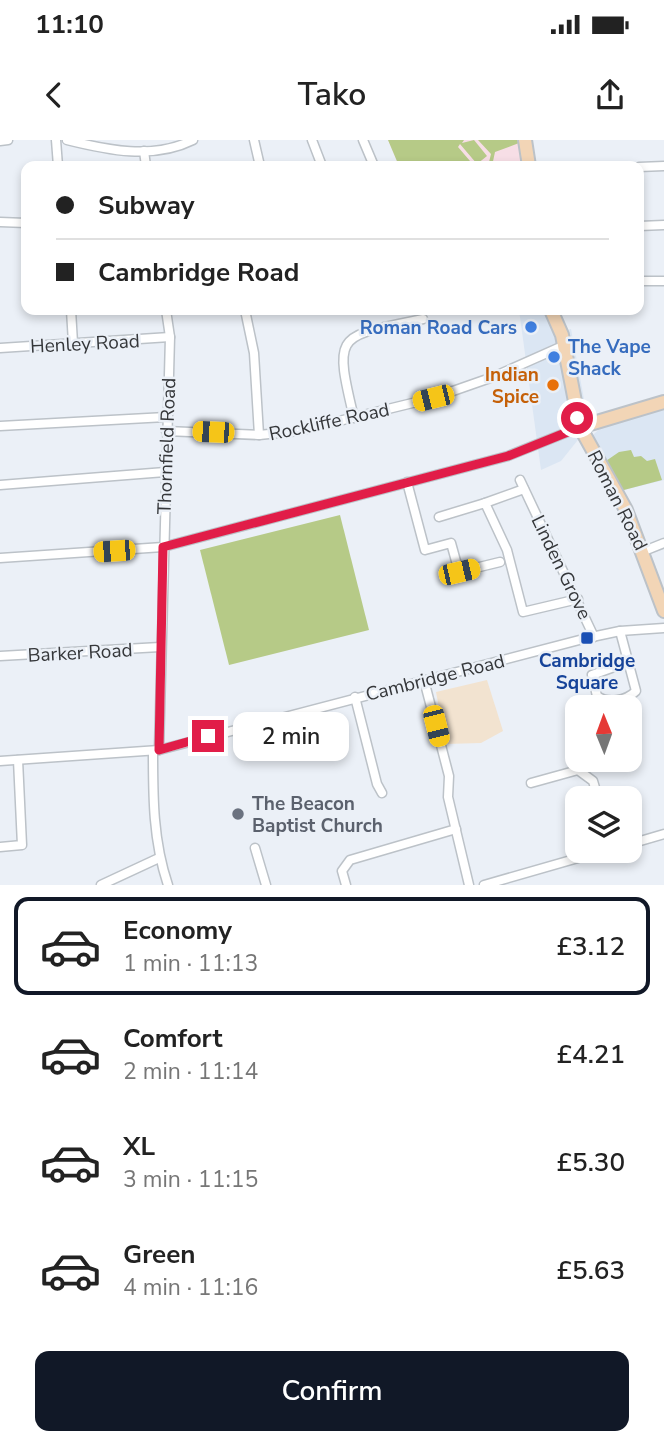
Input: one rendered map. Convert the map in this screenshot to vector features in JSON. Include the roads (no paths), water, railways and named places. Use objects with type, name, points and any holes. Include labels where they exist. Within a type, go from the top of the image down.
[{"type":"street","points":[[0,141],[8,140]]},
{"type":"street","points":[[56,140],[58,161]]},
{"type":"street","points":[[67,140],[115,151],[144,151],[183,145],[192,140]]},
{"type":"street","points":[[254,140],[259,161]]},
{"type":"street","points":[[312,140],[320,161]]},
{"type":"street","points":[[363,140],[372,161]]},
{"type":"street","points":[[525,140],[528,161]]},
{"type":"street","points":[[144,151],[145,161]]},
{"type":"street","points":[[644,167],[664,166]]},
{"type":"street","points":[[0,222],[21,223]]},
{"type":"street","points":[[644,226],[664,225]]},
{"type":"street","points":[[644,281],[664,281]]},
{"type":"street","points":[[71,315],[73,343]]},
{"type":"street","name":"Thornfield Road","points":[[167,315],[170,337],[153,813],[159,858],[168,885]]},
{"type":"street","points":[[246,315],[254,353],[259,435]]},
{"type":"street","points":[[407,315],[408,322]]},
{"type":"street","name":"Roman Road","points":[[553,315],[565,345],[580,427],[626,510],[644,551],[664,611]]},
{"type":"street","points":[[354,418],[341,360],[346,343],[358,334],[422,319]]},
{"type":"street","name":"Henley Road","points":[[0,348],[170,337]]},
{"type":"street","name":"Rockliffe Road","points":[[166,430],[259,435],[354,418],[481,382],[565,345]]},
{"type":"street","points":[[0,558],[163,547],[508,456],[580,427],[664,402]]},
{"type":"street","points":[[0,426],[166,417]]},
{"type":"street","points":[[0,485],[165,472]]},
{"type":"street","points":[[407,482],[425,550],[452,543],[459,572],[500,562]]},
{"type":"street","name":"Linden Grove","points":[[485,503],[522,484],[594,637]]},
{"type":"street","points":[[439,517],[485,503],[507,550],[523,612],[578,599]]},
{"type":"street","points":[[644,551],[664,543]]},
{"type":"street","name":"Cambridge Road","points":[[0,761],[156,750],[594,637],[620,631],[664,628]]},
{"type":"street","points":[[620,631],[628,662],[634,693],[610,701],[597,695],[592,676],[628,662]]},
{"type":"street","name":"Barker Road","points":[[0,656],[160,647]]},
{"type":"street","points":[[424,680],[449,776],[448,797],[469,885]]},
{"type":"street","points":[[355,697],[376,785],[382,793]]},
{"type":"street","points":[[0,847],[22,845],[18,760]]},
{"type":"street","points":[[531,783],[578,770],[593,781],[594,786]]},
{"type":"street","points":[[346,885],[342,871],[350,860],[456,829]]},
{"type":"street","points":[[642,840],[664,834]]},
{"type":"street","points":[[255,848],[265,885]]},
{"type":"street","points":[[101,885],[159,858]]},
{"type":"street","points":[[484,885],[565,862]]},
{"type":"place","name":"Roman Road Cars","points":[[531,327]]},
{"type":"place","name":"The Vape Shack","points":[[554,357]]},
{"type":"place","name":"Indian Spice","points":[[553,385]]},
{"type":"place","name":"Cambridge Square","points":[[587,638]]},
{"type":"place","name":"The Beacon Baptist Church","points":[[238,814]]}]
